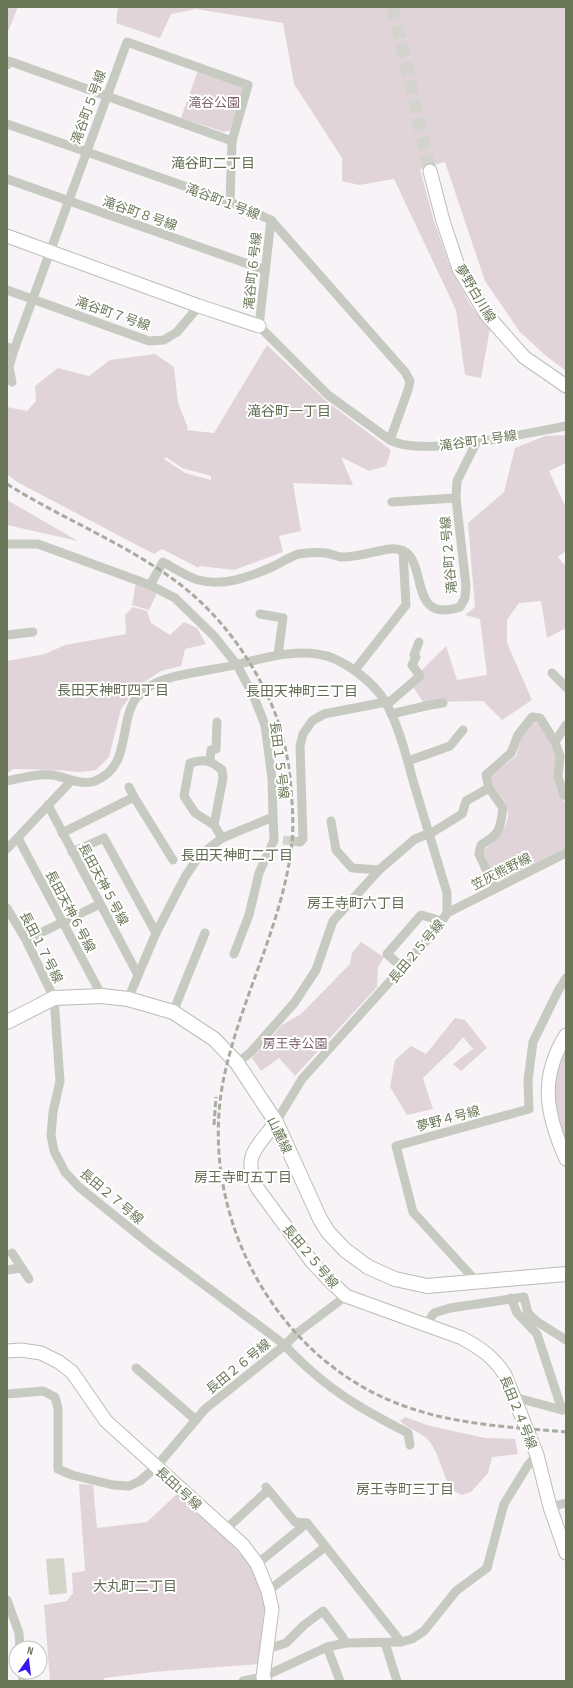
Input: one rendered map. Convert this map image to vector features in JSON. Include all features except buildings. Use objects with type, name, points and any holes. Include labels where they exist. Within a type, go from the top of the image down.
[{"type":"main road","name":"山麓線","points":[[7,1022],[54,998],[102,996],[128,999],[173,1012],[214,1040],[236,1062],[276,1122],[320,1219],[328,1232],[345,1250],[368,1267],[395,1279],[427,1286],[566,1274]]},
{"type":"street","name":"滝谷町５号線","points":[[12,382],[9,367],[11,349],[32,299],[127,42],[248,85],[232,141]]},
{"type":"street","points":[[7,65],[9,61],[232,141],[230,202]]},
{"type":"street","name":"滝谷町１号線","points":[[7,124],[230,202],[271,220],[405,372],[410,380],[408,390],[390,440]]},
{"type":"street","name":"夢野白川線","points":[[430,171],[443,221],[459,268],[486,314],[524,357],[566,386]]},
{"type":"street","name":"滝谷町８号線","points":[[7,179],[265,270]]},
{"type":"street","name":"滝谷町６号線","points":[[259,326],[271,220]]},
{"type":"street","name":"滝谷町１号線","points":[[7,236],[199,306],[259,326],[328,395],[397,444],[433,446],[476,443],[566,426]]},
{"type":"street","name":"滝谷町７号線","points":[[7,290],[149,341],[164,340],[177,332],[199,306]]},
{"type":"street","name":"滝谷町２号線","points":[[403,551],[409,554],[415,564],[422,597],[433,608],[448,611],[460,607],[465,598],[466,586],[456,498],[457,481],[476,443]]},
{"type":"street","points":[[392,502],[456,498]]},
{"type":"street","name":"長田１５号線","points":[[7,544],[38,544],[150,585],[175,598],[214,636],[237,665],[254,697],[265,725],[272,779],[273,817],[222,838],[198,856],[185,877],[156,933],[128,999]]},
{"type":"street","points":[[150,585],[163,562],[197,580],[216,584],[244,578],[271,568],[298,554],[326,553],[342,557],[396,548],[403,551],[406,605],[355,670]]},
{"type":"street","points":[[260,614],[283,618],[278,655]]},
{"type":"street","points":[[7,635],[33,632]]},
{"type":"street","points":[[294,841],[300,842],[303,839],[300,746],[303,734],[312,721],[324,714],[391,701],[420,676],[412,665],[416,657],[414,656],[419,642]]},
{"type":"street","name":"長田２５号線","points":[[7,781],[31,776],[53,775],[71,781],[94,781],[110,770],[121,754],[127,720],[136,698],[148,688],[166,679],[278,655],[299,653],[319,654],[337,661],[355,670],[370,684],[385,702],[392,714],[408,761],[428,833],[447,893],[445,917],[437,929],[403,968],[302,1079],[276,1122],[254,1152],[250,1161],[251,1176],[258,1188],[312,1262],[346,1296]]},
{"type":"street","points":[[552,673],[566,687]]},
{"type":"street","points":[[392,714],[444,703]]},
{"type":"street","points":[[495,889],[479,854],[481,845],[495,837],[501,823],[503,808],[489,788],[486,776],[511,754],[518,734],[532,717],[540,718],[555,742],[560,756],[558,777],[564,795],[566,796]]},
{"type":"street","points":[[210,761],[211,750],[216,749],[217,722]]},
{"type":"street","points":[[555,742],[566,725]]},
{"type":"street","points":[[408,761],[450,746],[463,730]]},
{"type":"street","points":[[214,825],[223,778],[222,770],[210,761],[197,760],[190,763],[184,796],[195,813],[214,825],[222,838]]},
{"type":"street","points":[[7,849],[71,781]]},
{"type":"street","points":[[129,787],[173,860]]},
{"type":"street","points":[[236,1062],[251,1052],[295,1002],[316,970],[333,921],[379,870],[415,839],[433,832],[462,814],[466,801],[489,788]]},
{"type":"street","points":[[62,833],[134,797]]},
{"type":"street","name":"長田天神５号線","points":[[48,805],[138,975]]},
{"type":"street","points":[[234,954],[249,915],[259,873],[279,840],[273,817]]},
{"type":"street","points":[[331,821],[336,850],[352,868],[379,870]]},
{"type":"street","name":"長田天神６号線","points":[[18,838],[102,996]]},
{"type":"street","points":[[72,852],[104,838],[156,933]]},
{"type":"street","name":"笠灰熊野線","points":[[445,917],[495,889],[566,853]]},
{"type":"street","points":[[26,940],[100,904]]},
{"type":"street","name":"長田１７号線","points":[[7,908],[26,940],[54,998]]},
{"type":"street","points":[[403,968],[387,954],[421,915],[445,917]]},
{"type":"street","points":[[173,1012],[206,933]]},
{"type":"street","name":"夢野４号線","points":[[476,1281],[413,1212],[396,1146],[528,1109],[528,1080],[533,1042],[566,978]]},
{"type":"street","name":"長田２７号線","points":[[54,998],[60,1081],[53,1112],[51,1135],[54,1151],[65,1172],[79,1187],[152,1246],[285,1345],[291,1353],[326,1385],[366,1412],[408,1433],[410,1445]]},
{"type":"street","points":[[566,1035],[556,1050],[550,1071],[548,1093],[550,1115],[557,1139],[566,1159]]},
{"type":"street","points":[[12,1253],[29,1279]]},
{"type":"street","points":[[7,1270],[21,1268]]},
{"type":"street","name":"長田２６号線","points":[[7,1394],[43,1391],[55,1396],[58,1408],[58,1469],[72,1475],[113,1485],[129,1486],[140,1481],[156,1467],[205,1409],[346,1296]]},
{"type":"street","name":"長田２４号線","points":[[346,1296],[425,1326],[462,1338],[477,1346],[498,1363],[506,1375],[537,1456],[550,1507],[566,1553]]},
{"type":"street","points":[[425,1326],[434,1313],[450,1308],[524,1297],[528,1313],[536,1321],[566,1340]]},
{"type":"street","points":[[511,1298],[517,1313],[537,1334],[562,1410],[514,1397]]},
{"type":"street","name":"長田1号線","points":[[7,1351],[21,1350],[41,1353],[60,1362],[72,1372],[106,1421],[243,1545],[256,1564],[268,1591],[272,1609],[264,1679]]},
{"type":"street","points":[[136,1368],[196,1420]]},
{"type":"street","points":[[243,1681],[264,1679],[327,1647],[346,1643],[401,1642],[412,1639],[424,1631],[456,1591],[487,1568],[504,1504],[528,1465],[537,1456]]},
{"type":"street","points":[[226,1529],[268,1490],[295,1522],[307,1523],[401,1642]]},
{"type":"street","points":[[550,1507],[566,1503]]},
{"type":"street","points":[[256,1564],[307,1523]]},
{"type":"street","points":[[268,1591],[325,1547]]},
{"type":"street","points":[[7,1600],[19,1633],[19,1640]]},
{"type":"street","points":[[267,1649],[286,1643],[304,1625],[323,1611],[346,1643]]},
{"type":"street","points":[[385,1643],[397,1681]]},
{"type":"street","points":[[327,1647],[340,1681]]},
{"type":"green space","points":[[7,7],[18,7],[7,34]]},
{"type":"green space","points":[[118,7],[566,7],[566,371],[545,355],[520,332],[485,281],[445,162],[420,169],[434,221],[451,269],[471,306],[490,329],[481,378],[465,375],[456,310],[394,179],[359,185],[342,181],[342,158],[294,84],[283,23],[196,9],[171,14],[160,38],[116,23]]},
{"type":"green space","name":"滝谷公園","points":[[198,70],[239,84],[244,91],[234,129],[224,132],[181,118]]},
{"type":"green space","points":[[267,345],[325,400],[391,450],[386,466],[369,471],[341,457],[353,485],[293,483],[301,531],[279,536],[283,552],[234,570],[199,566],[199,568],[162,549],[154,554],[17,482],[7,474],[7,407],[27,411],[36,401],[35,386],[58,368],[89,376],[110,360],[155,354],[174,367],[178,403],[188,428],[186,430],[214,433]],"holes":[[[166,457],[182,468],[211,476],[211,480],[185,473],[164,459]]]},
{"type":"green space","points":[[566,435],[566,463],[549,471],[566,508],[566,551],[558,557],[566,567],[566,628],[547,638],[541,601],[519,603],[507,620],[507,643],[532,700],[502,720],[483,701],[423,702],[410,682],[446,646],[457,680],[487,675],[480,619],[465,615],[475,607],[468,523],[504,492],[515,448],[545,436]]},
{"type":"green space","points":[[7,500],[78,541],[7,525]]},
{"type":"green space","points":[[136,583],[158,591],[149,610],[132,605]]},
{"type":"green space","points":[[133,607],[147,611],[151,623],[170,635],[184,622],[197,628],[206,644],[185,649],[181,666],[161,671],[137,687],[121,709],[109,757],[96,770],[80,772],[14,769],[7,773],[7,661],[45,654],[65,645],[126,634],[125,615]]},
{"type":"green space","points":[[533,722],[538,723],[549,739],[556,757],[560,795],[566,804],[566,848],[499,882],[496,881],[483,851],[497,838],[505,826],[508,813],[506,804],[495,789],[490,777],[516,756],[522,736]]},
{"type":"green space","name":"房王寺公園","points":[[361,942],[384,957],[378,967],[377,987],[295,1076],[279,1058],[261,1071],[252,1058],[282,1025],[301,1014],[350,964],[352,953]]},
{"type":"green space","points":[[455,1018],[465,1020],[487,1048],[461,1071],[453,1064],[473,1049],[463,1037],[453,1049],[423,1078],[433,1109],[407,1115],[390,1087],[395,1060],[411,1046],[426,1054]]},
{"type":"green space","points":[[566,1047],[566,1144],[556,1118],[554,1089],[557,1073],[564,1049]]},
{"type":"green space","points":[[405,1417],[430,1426],[485,1438],[515,1439],[518,1454],[492,1457],[488,1473],[471,1492],[462,1495],[451,1488],[430,1442],[424,1436],[400,1421]]},
{"type":"green space","points":[[79,1484],[93,1485],[97,1528],[147,1522],[179,1492],[229,1541],[252,1569],[259,1584],[265,1607],[258,1664],[153,1672],[104,1678],[104,1681],[50,1681],[48,1640],[47,1640],[44,1605],[67,1601],[73,1593],[72,1573],[85,1571]]},
{"type":"shaded area","points":[[64,1558],[67,1593],[49,1595],[46,1559]]},
{"type":"tunnel","points":[[393,7],[430,171]]},
{"type":"tunnel","points":[[283,840],[294,841]]},
{"type":"railway","points":[[7,484],[127,550],[150,564],[193,595],[216,618],[237,644],[263,686],[274,710],[280,729],[290,777],[293,818],[292,843],[280,902],[231,1047],[224,1077],[218,1128],[222,1178],[234,1228],[254,1274],[282,1317],[317,1354],[358,1384],[404,1406],[444,1417],[504,1427],[566,1432]]},
{"type":"railway","points":[[214,1125],[216,1097]]},
{"type":"district","name":"滝谷町二丁目","points":[[213,163]]},
{"type":"district","name":"滝谷町一丁目","points":[[289,411]]},
{"type":"district","name":"長田天神町四丁目","points":[[113,690]]},
{"type":"district","name":"長田天神町三丁目","points":[[302,691]]},
{"type":"district","name":"長田天神町二丁目","points":[[237,855]]},
{"type":"district","name":"房王寺町六丁目","points":[[356,903]]},
{"type":"district","name":"房王寺町五丁目","points":[[243,1177]]},
{"type":"district","name":"房王寺町三丁目","points":[[405,1489]]},
{"type":"district","name":"大丸町二丁目","points":[[135,1586]]}]
